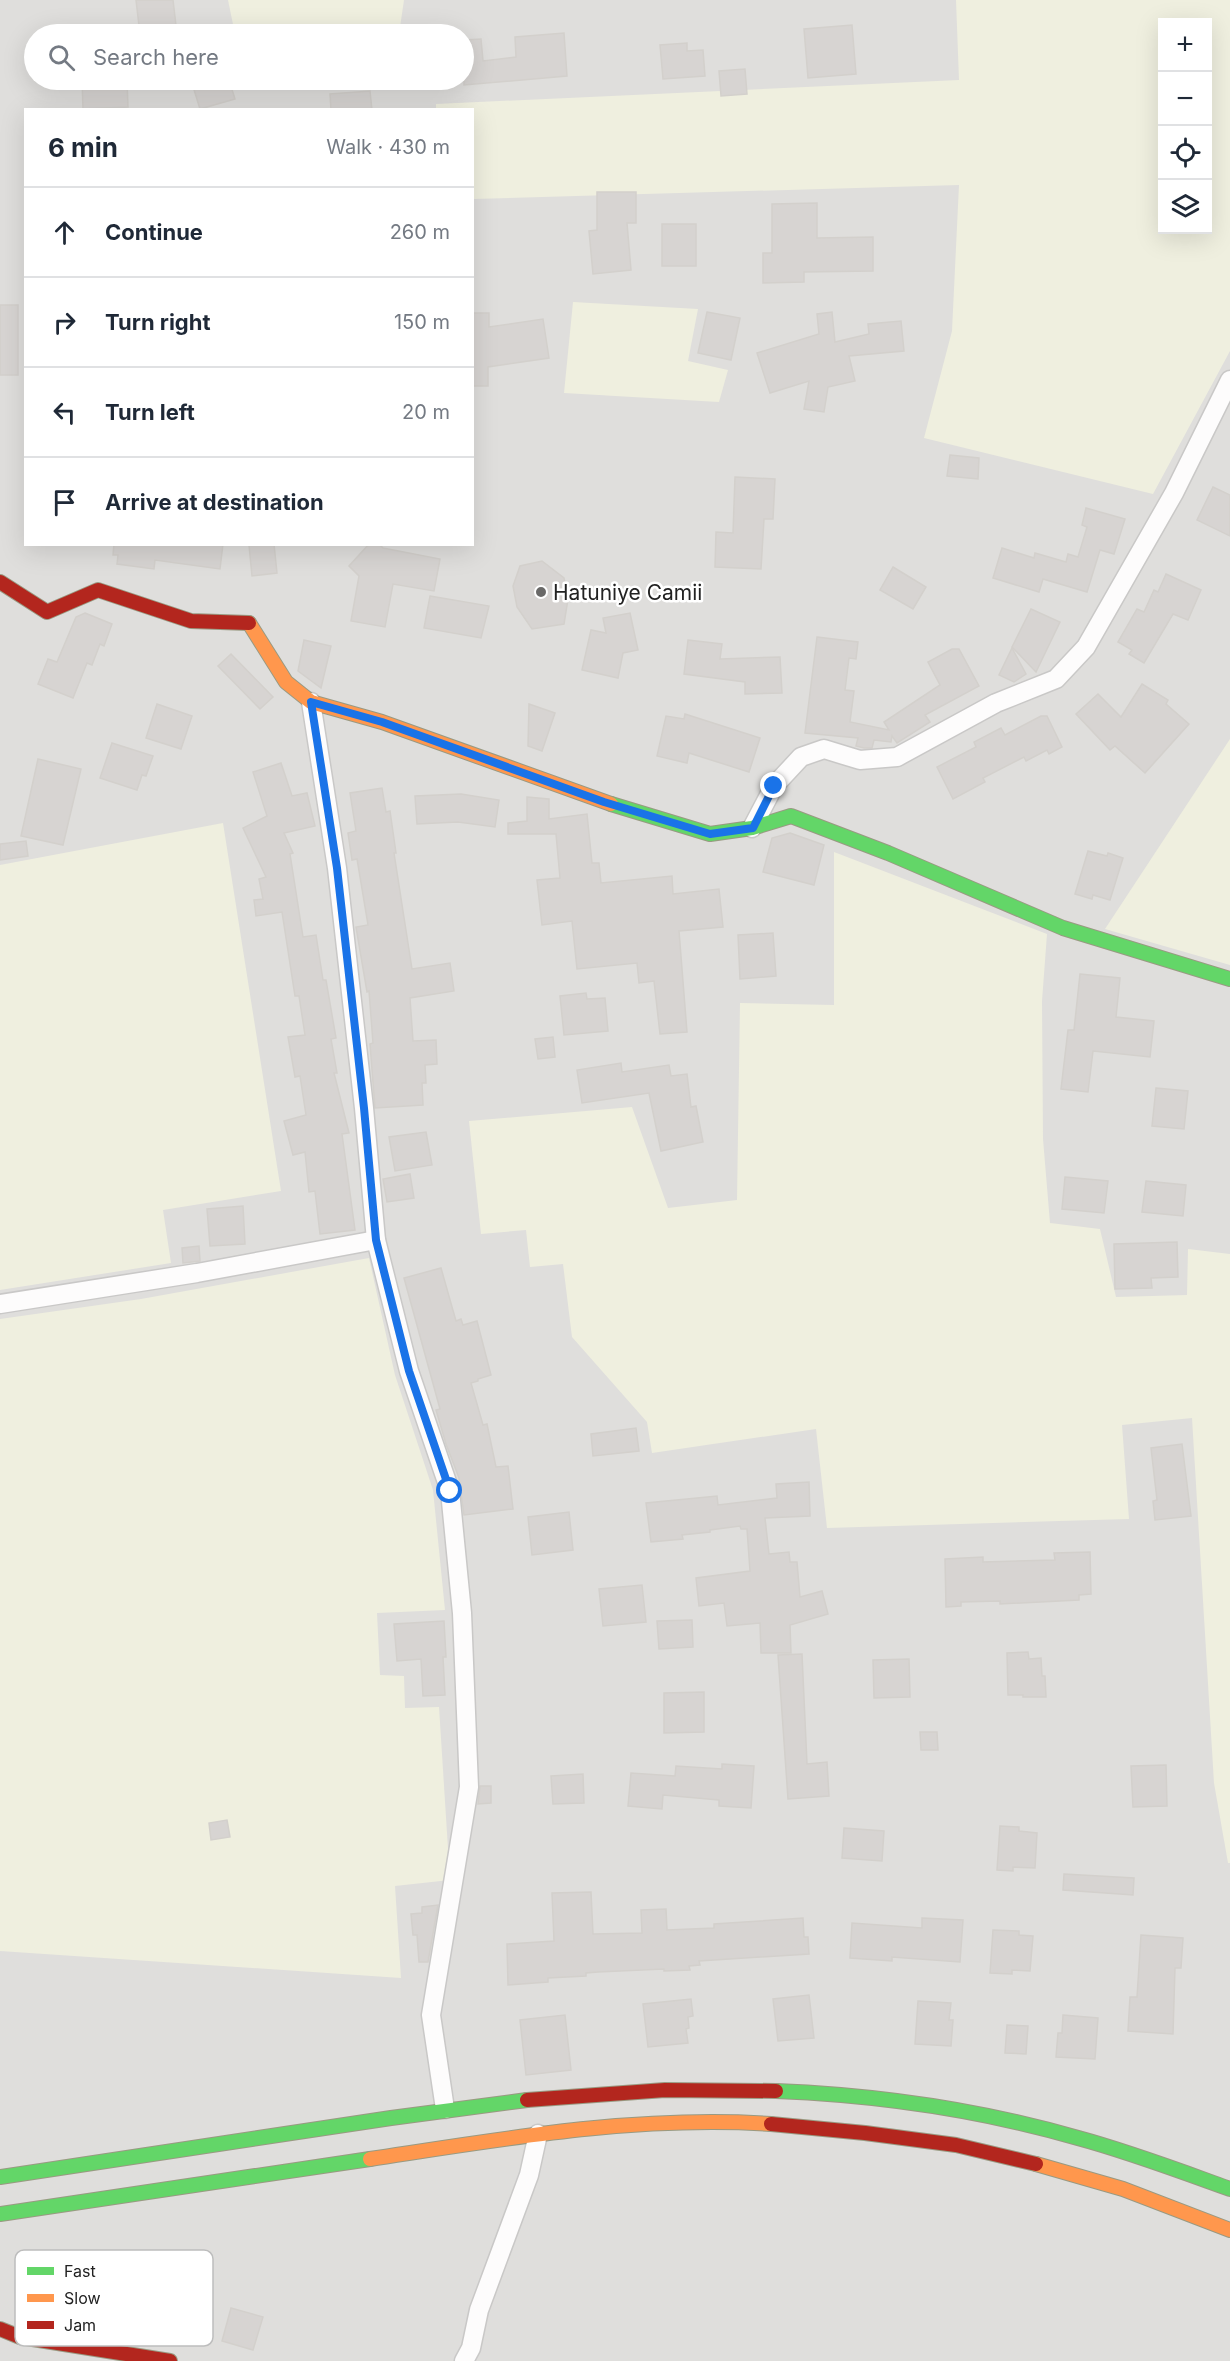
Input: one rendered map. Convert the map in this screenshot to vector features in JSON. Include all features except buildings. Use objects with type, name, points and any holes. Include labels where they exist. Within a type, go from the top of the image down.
[{"type":"street","points":[[753,828],[774,786],[801,758],[824,749],[860,760],[897,757],[996,703],[1056,679],[1086,646],[1174,493],[1230,380]]},
{"type":"street","points":[[0,582],[47,612],[98,590],[191,621],[250,623],[286,682],[311,702],[382,722],[604,802],[710,834],[753,828],[791,816],[888,853],[1063,928],[1230,979]]},
{"type":"street","points":[[311,702],[337,868],[363,1097],[376,1240],[409,1371],[450,1491],[462,1613],[469,1787],[431,2015],[445,2109]]},
{"type":"street","points":[[0,1304],[197,1273],[376,1240]]},
{"type":"street","points":[[0,2177],[445,2109],[600,2093],[682,2089],[771,2091],[869,2098],[957,2111],[1058,2132],[1230,2189]]},
{"type":"street","points":[[0,2214],[538,2134],[675,2122],[768,2124],[865,2133],[945,2144],[1052,2168],[1123,2189],[1230,2230]]},
{"type":"street","points":[[464,2361],[471,2348],[479,2310],[529,2175],[538,2134]]},
{"type":"street","points":[[0,2329],[15,2335]]},
{"type":"street","points":[[76,2346],[170,2361]]},
{"type":"shaded area","points":[[0,0],[1230,0],[1230,2361],[0,2361]]},
{"type":"green space","points":[[228,0],[404,0],[400,24],[233,24]]},
{"type":"green space","points":[[956,0],[1230,0],[1230,351],[1153,494],[924,438],[952,331],[959,185],[474,199],[474,108],[436,108],[436,104],[959,80]]},
{"type":"green space","points":[[573,302],[698,309],[688,361],[728,370],[719,402],[564,393]]},
{"type":"green space","points":[[1230,739],[1230,965],[1105,929]]},
{"type":"green space","points":[[223,823],[281,1191],[163,1210],[171,1263],[0,1290],[0,865]]},
{"type":"green space","points":[[834,852],[1047,934],[1042,1001],[1043,1139],[1050,1223],[1100,1229],[1116,1297],[1187,1295],[1188,1249],[1230,1254],[1230,1863],[1228,1863],[1214,1783],[1192,1418],[1122,1425],[1129,1519],[827,1528],[816,1429],[652,1453],[647,1422],[572,1337],[563,1264],[530,1267],[526,1230],[481,1234],[469,1121],[632,1107],[668,1208],[737,1200],[740,1003],[834,1005]]},
{"type":"green space","points":[[369,1258],[395,1375],[433,1490],[445,1610],[377,1613],[380,1675],[404,1676],[405,1708],[439,1707],[450,1880],[395,1886],[401,1978],[0,1951],[0,1319],[141,1299]]},
{"type":"traffic: fast","points":[[611,804],[710,834],[752,828],[791,816],[888,853],[1063,928],[1230,979]]},
{"type":"traffic: fast","points":[[776,2091],[890,2100],[1004,2119],[1117,2149],[1230,2189]]},
{"type":"traffic: fast","points":[[0,2177],[391,2118],[527,2100]]},
{"type":"traffic: fast","points":[[0,2214],[370,2159]]},
{"type":"traffic: slow","points":[[249,623],[286,682],[311,702],[382,722],[611,804]]},
{"type":"traffic: slow","points":[[370,2159],[520,2137],[620,2126],[721,2122],[771,2124]]},
{"type":"traffic: slow","points":[[1036,2164],[1123,2189],[1230,2230]]},
{"type":"traffic: jam","points":[[0,582],[47,612],[98,590],[191,621],[249,623]]},
{"type":"traffic: jam","points":[[527,2100],[665,2090],[776,2091]]},
{"type":"traffic: jam","points":[[771,2124],[956,2145],[1036,2164]]},
{"type":"traffic: jam","points":[[0,2329],[15,2335]]},
{"type":"traffic: jam","points":[[76,2346],[170,2361]]},
{"type":"place","name":"Hatuniye Camii","points":[[541,592]]},
{"type":"route","points":[[450,1491],[409,1371],[376,1240],[364,1108],[337,868],[311,702],[382,722],[604,802],[710,834],[753,828],[774,786]]}]
